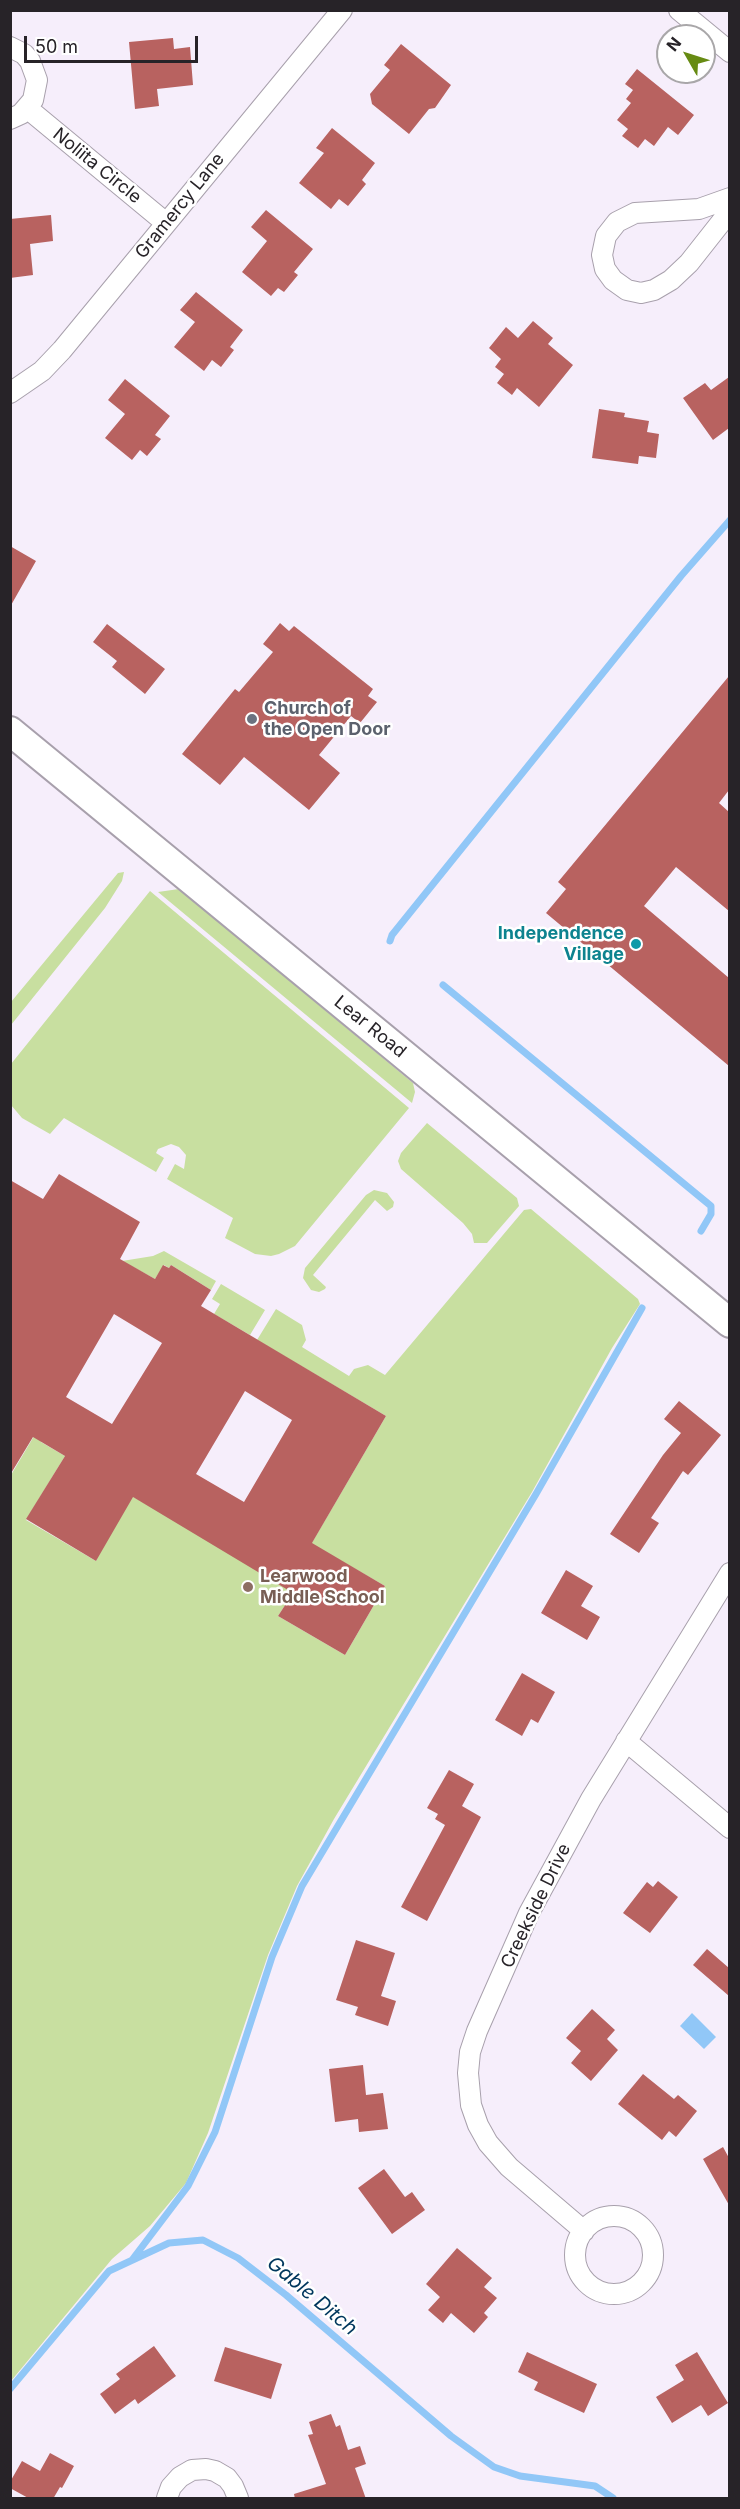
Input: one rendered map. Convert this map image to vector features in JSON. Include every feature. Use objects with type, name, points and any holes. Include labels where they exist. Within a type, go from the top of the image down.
[{"type":"street","name":"Gramercy Lane","points":[[10,393],[42,371],[62,350],[342,10]]},
{"type":"street","points":[[679,10],[729,52]]},
{"type":"street","points":[[10,47],[24,54],[35,71],[36,90],[27,108],[10,119]]},
{"type":"street","name":"Noliita Circle","points":[[27,108],[166,223]]},
{"type":"street","points":[[729,198],[699,209],[635,213],[618,222],[606,236],[602,255],[605,269],[627,290],[641,293],[654,290],[671,280],[689,263],[729,211]]},
{"type":"street","name":"Lear Road","points":[[10,731],[729,1323]]},
{"type":"street","name":"Creekside Drive","points":[[584,2230],[509,2167],[488,2143],[471,2105],[468,2073],[470,2052],[528,1912],[591,1799],[729,1572]]},
{"type":"street","points":[[626,1741],[729,1828]]},
{"type":"street","points":[[167,2499],[171,2487],[180,2476],[192,2470],[206,2469],[220,2473],[227,2478],[238,2499]]},
{"type":"green space","points":[[124,872],[122,881],[105,908],[11,1025],[11,1002],[118,873]]},
{"type":"green space","points":[[179,889],[413,1083],[415,1092],[412,1103],[158,892]]},
{"type":"green space","points":[[150,891],[409,1108],[295,1246],[279,1254],[271,1256],[255,1254],[225,1238],[233,1218],[167,1179],[175,1164],[184,1169],[186,1155],[179,1147],[171,1144],[158,1149],[156,1153],[164,1158],[156,1172],[64,1118],[50,1134],[22,1118],[11,1105],[11,1064]]},
{"type":"green space","points":[[427,1123],[517,1198],[519,1206],[487,1243],[474,1243],[472,1234],[463,1223],[401,1169],[398,1161],[401,1153]]},
{"type":"green space","points":[[374,1190],[387,1193],[394,1202],[393,1207],[387,1211],[375,1200],[313,1275],[326,1287],[325,1289],[319,1292],[311,1290],[303,1278],[305,1268],[366,1195]]},
{"type":"green space","points":[[531,1209],[638,1299],[640,1304],[612,1348],[532,1492],[334,1819],[297,1886],[268,1955],[208,2133],[186,2183],[150,2226],[112,2259],[11,2381],[11,1475],[37,1431],[41,1442],[65,1456],[26,1520],[96,1561],[118,1488],[295,1590],[278,1616],[345,1655],[385,1586],[319,1548],[310,1546],[386,1416],[257,1340],[276,1309],[302,1325],[306,1340],[302,1347],[349,1376],[354,1369],[368,1365],[385,1375],[524,1210]]},
{"type":"green space","points":[[164,1251],[216,1281],[211,1290],[171,1265],[169,1268],[164,1265],[155,1279],[122,1261],[153,1256]]},
{"type":"green space","points":[[221,1284],[265,1310],[250,1335],[214,1314],[220,1304],[212,1299]]},
{"type":"water","points":[[692,2013],[716,2037],[704,2049],[680,2026]]},
{"type":"building","points":[[173,38],[174,49],[190,47],[193,85],[157,89],[159,106],[135,109],[129,42]]},
{"type":"building","points":[[401,44],[451,85],[435,108],[429,109],[409,134],[372,104],[370,94],[390,70],[384,65]]},
{"type":"building","points":[[637,69],[694,115],[678,135],[668,127],[654,146],[645,139],[638,148],[622,136],[628,129],[617,120],[631,103],[626,99],[633,90],[625,84]]},
{"type":"building","points":[[332,128],[375,163],[362,180],[366,184],[348,206],[339,199],[331,209],[299,183],[324,153],[316,148]]},
{"type":"building","points":[[266,210],[313,249],[294,272],[298,275],[284,292],[278,288],[271,296],[242,272],[267,241],[251,227]]},
{"type":"building","points":[[51,215],[53,241],[30,244],[33,275],[10,278],[10,219]]},
{"type":"building","points":[[196,292],[243,330],[230,347],[234,350],[221,367],[212,360],[204,371],[174,347],[195,322],[180,310]]},
{"type":"building","points":[[533,321],[553,338],[548,344],[573,365],[539,407],[517,388],[512,395],[497,383],[504,374],[495,367],[501,359],[489,348],[506,327],[518,338]]},
{"type":"building","points":[[729,377],[729,428],[713,440],[683,398],[705,383],[711,390]]},
{"type":"building","points":[[125,379],[170,416],[155,435],[161,439],[147,456],[140,450],[132,460],[105,438],[125,414],[108,400]]},
{"type":"building","points":[[599,409],[625,413],[624,417],[649,421],[647,432],[659,434],[656,458],[639,456],[638,464],[592,458]]},
{"type":"building","points":[[10,546],[36,561],[10,607]]},
{"type":"building","name":"Church of the Open Door","points":[[280,623],[289,631],[294,626],[373,689],[368,696],[377,702],[360,723],[351,716],[319,755],[340,773],[309,810],[244,757],[220,785],[182,754],[235,689],[239,692],[273,652],[263,644]]},
{"type":"building","points":[[107,624],[165,669],[145,694],[112,667],[117,661],[93,642]]},
{"type":"building","name":"Independence Village","points":[[729,676],[729,790],[719,803],[729,812],[729,911],[676,867],[644,906],[729,978],[729,1066],[546,913],[566,889],[558,882]]},
{"type":"building","name":"Learwood Middle School","points":[[59,1174],[140,1222],[120,1259],[155,1279],[163,1265],[169,1268],[171,1265],[211,1290],[201,1306],[386,1416],[312,1543],[385,1586],[345,1655],[278,1616],[293,1593],[133,1497],[96,1561],[26,1519],[65,1456],[33,1437],[10,1475],[10,1180],[43,1199]],"holes":[[[114,1314],[162,1343],[112,1424],[66,1397]],[[245,1391],[292,1420],[244,1502],[196,1474]]]},
{"type":"building","points":[[679,1401],[721,1435],[688,1475],[683,1471],[651,1518],[659,1523],[639,1553],[610,1534],[663,1455],[681,1433],[664,1419]]},
{"type":"building","points":[[566,1570],[593,1586],[581,1606],[600,1617],[587,1640],[541,1613]]},
{"type":"building","points":[[522,1673],[555,1692],[538,1723],[531,1719],[522,1736],[495,1720]]},
{"type":"building","points":[[449,1770],[474,1784],[462,1806],[481,1817],[427,1921],[401,1907],[445,1825],[435,1819],[438,1814],[427,1808]]},
{"type":"building","points":[[658,1881],[678,1897],[650,1933],[623,1913],[647,1882],[653,1887]]},
{"type":"building","points":[[356,1940],[395,1953],[381,1996],[396,2001],[388,2026],[355,2015],[358,2007],[336,2000]]},
{"type":"building","points":[[707,1949],[729,1968],[729,1996],[693,1965]]},
{"type":"building","points":[[592,2009],[615,2030],[607,2039],[618,2050],[591,2081],[571,2063],[581,2051],[566,2038]]},
{"type":"building","points":[[363,2065],[366,2095],[383,2093],[388,2129],[359,2132],[358,2119],[335,2122],[329,2069]]},
{"type":"building","points":[[643,2074],[674,2099],[678,2095],[697,2111],[676,2137],[669,2131],[662,2140],[618,2104]]},
{"type":"building","points":[[723,2147],[729,2158],[729,2205],[703,2159]]},
{"type":"building","points":[[384,2169],[405,2197],[412,2192],[425,2210],[392,2234],[358,2188]]},
{"type":"building","points":[[457,2248],[492,2278],[484,2287],[497,2298],[484,2313],[488,2317],[474,2333],[451,2313],[443,2323],[428,2310],[440,2297],[426,2284]]},
{"type":"building","points":[[154,2346],[176,2376],[138,2404],[135,2399],[115,2414],[100,2394],[120,2379],[116,2374]]},
{"type":"building","points":[[225,2347],[282,2364],[271,2399],[214,2381]]},
{"type":"building","points":[[527,2352],[597,2384],[584,2413],[534,2390],[538,2382],[518,2372]]},
{"type":"building","points":[[697,2352],[728,2403],[708,2416],[701,2405],[672,2423],[656,2397],[684,2380],[675,2365]]},
{"type":"building","points":[[331,2414],[336,2427],[340,2425],[348,2450],[360,2446],[366,2464],[355,2468],[366,2499],[295,2499],[294,2494],[326,2484],[308,2435],[313,2434],[309,2422]]},
{"type":"building","points":[[50,2453],[74,2466],[53,2499],[30,2499],[10,2488],[10,2482],[22,2461],[40,2471]]},
{"type":"waterway","points":[[390,941],[392,935],[681,576],[730,520]]},
{"type":"waterway","points":[[443,985],[711,1206],[711,1214],[701,1231]]},
{"type":"waterway","points":[[132,2260],[188,2186],[215,2132],[272,1957],[302,1886],[536,1494],[642,1308]]},
{"type":"waterway","name":"Gable Ditch","points":[[10,2389],[109,2271],[169,2243],[203,2240],[238,2258],[286,2295],[451,2436],[494,2467],[520,2476],[595,2486],[613,2498]]},
{"type":"place","name":"Church of the Open Door","points":[[252,719]]},
{"type":"place","name":"Independence Village","points":[[636,944]]},
{"type":"place","name":"Learwood Middle School","points":[[248,1587]]}]
